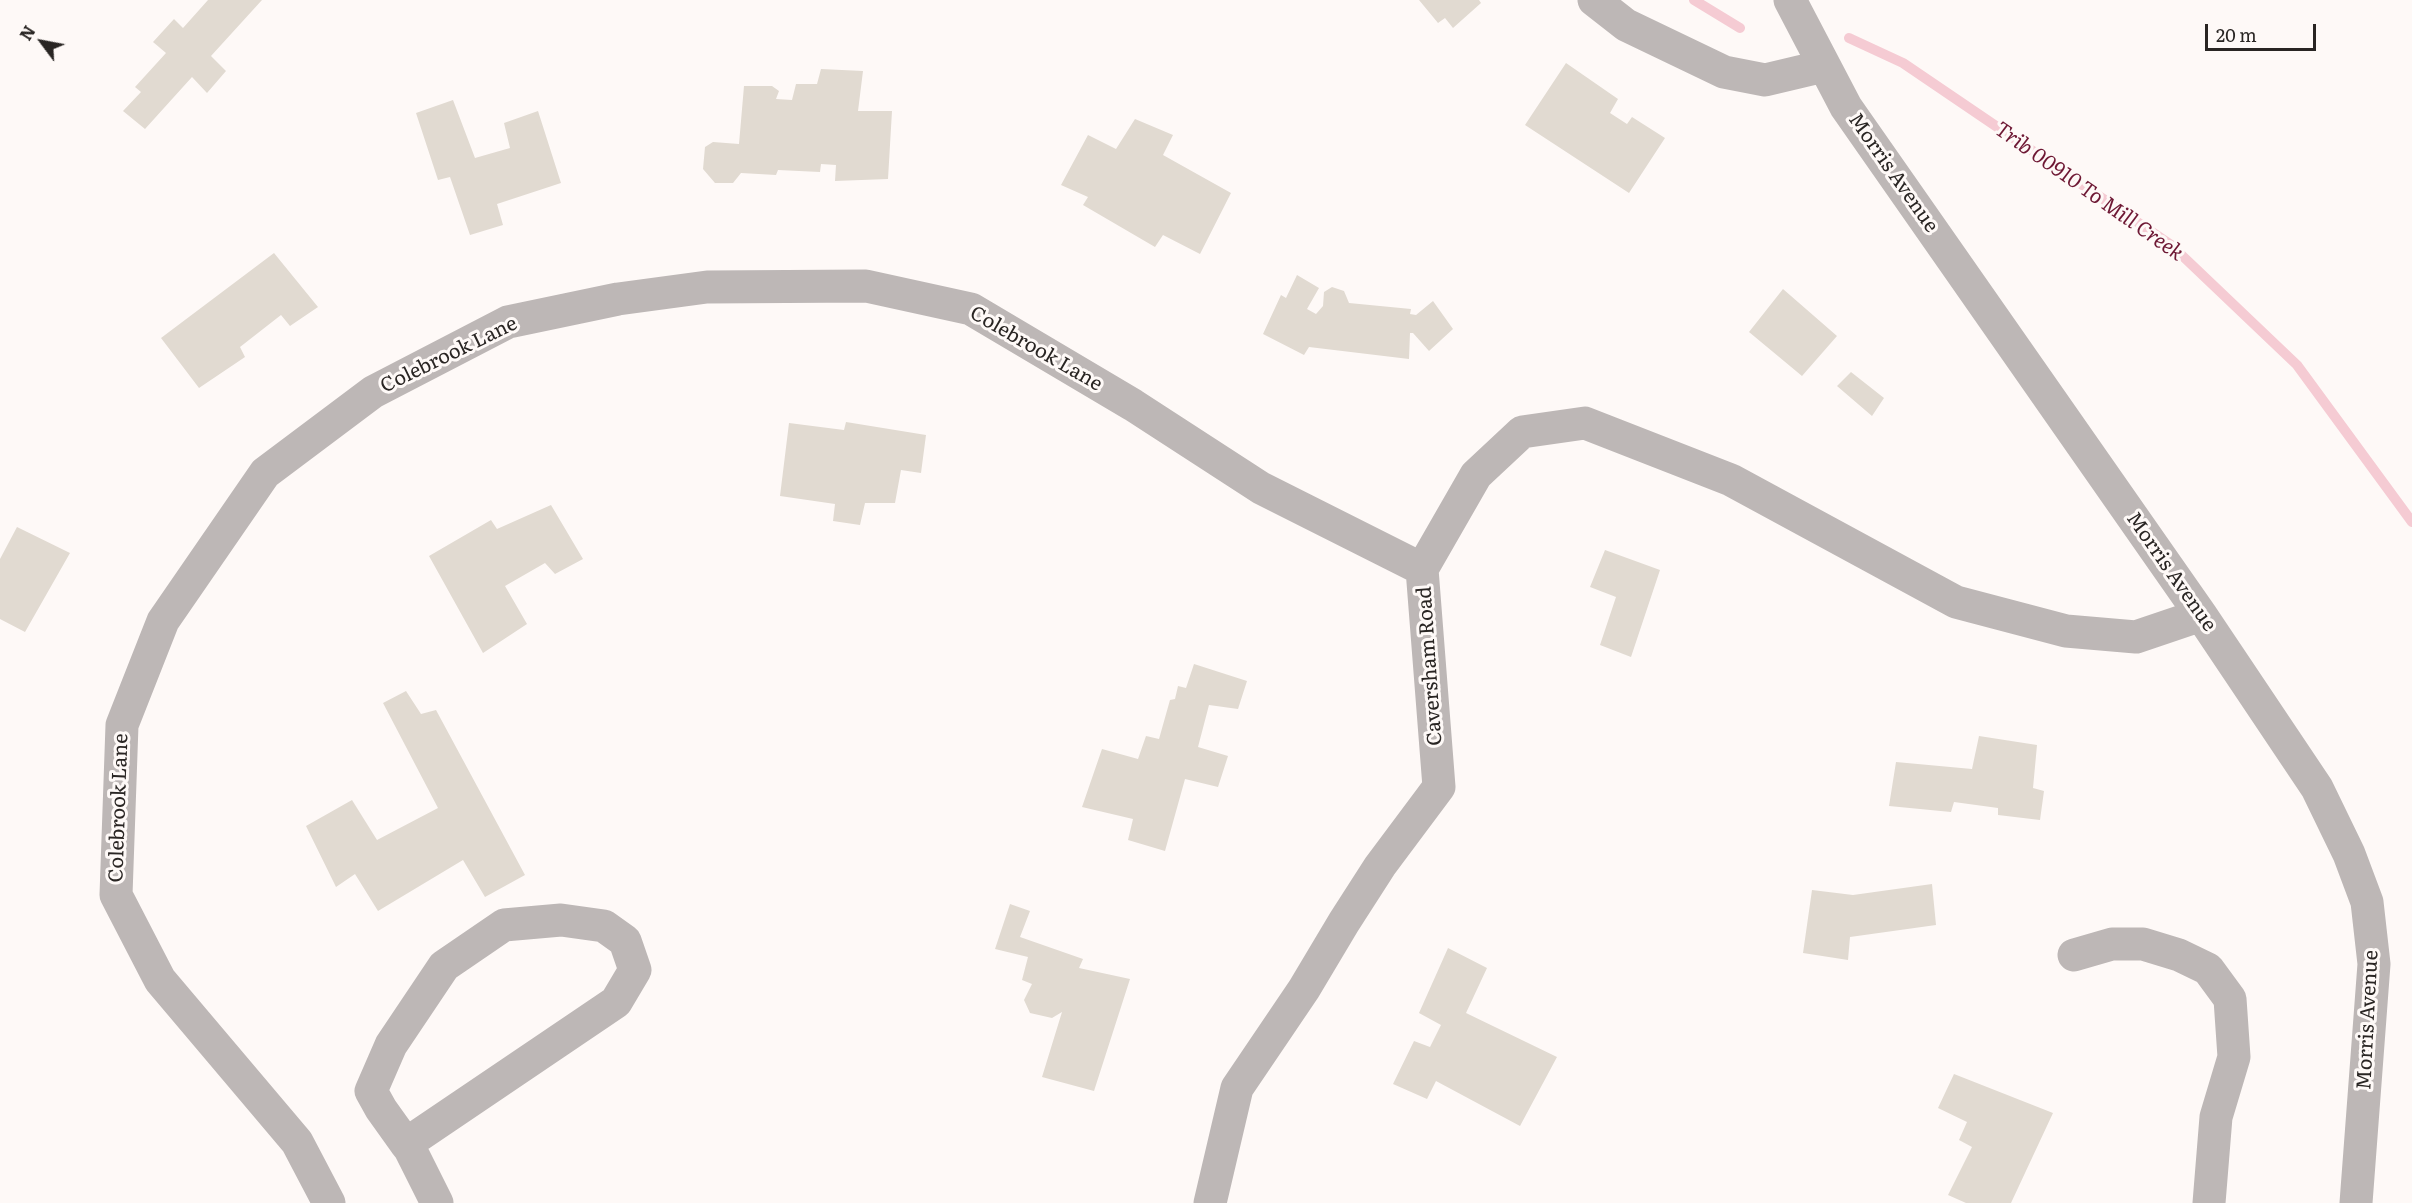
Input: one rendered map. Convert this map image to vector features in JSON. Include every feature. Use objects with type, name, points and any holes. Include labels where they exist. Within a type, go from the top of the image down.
[{"type":"street","points":[[1594,0],[1626,25],[1724,72],[1765,80],[1824,66]]},
{"type":"street","name":"Morris Avenue","points":[[1790,0],[1846,107],[2201,615],[2317,788],[2349,854],[2367,902],[2374,964],[2356,1203]]},
{"type":"street","name":"Colebrook Lane","points":[[328,1203],[297,1142],[160,980],[116,895],[122,725],[163,621],[265,473],[373,392],[508,322],[618,299],[707,287],[866,286],[971,309],[1133,405],[1261,488],[1422,569]]},
{"type":"street","name":"Caversham Road","points":[[1210,1203],[1237,1088],[1304,989],[1380,866],[1439,787],[1422,569],[1476,475],[1522,432],[1585,423],[1731,480],[1956,602],[2066,632],[2136,637],[2201,615]]},
{"type":"street","points":[[406,1144],[616,1002],[635,970],[625,941],[604,926],[561,920],[504,925],[444,966],[391,1045],[371,1091],[406,1144],[437,1203]]},
{"type":"street","points":[[2074,955],[2112,944],[2143,944],[2179,955],[2208,969],[2230,999],[2234,1057],[2216,1117],[2209,1203]]},
{"type":"building","points":[[208,0],[262,0],[211,56],[226,71],[207,93],[192,77],[145,129],[123,111],[141,92],[135,87],[166,53],[153,42],[174,19],[183,28]]},
{"type":"building","points":[[1419,0],[1479,0],[1481,3],[1453,28],[1445,18],[1438,23]]},
{"type":"building","points":[[1566,63],[1618,99],[1610,113],[1627,124],[1632,117],[1665,138],[1629,193],[1525,125]]},
{"type":"building","points":[[821,69],[863,71],[858,111],[892,111],[888,179],[835,181],[836,165],[821,164],[820,172],[778,170],[776,175],[741,173],[733,183],[715,183],[703,169],[705,147],[713,142],[739,144],[744,86],[772,86],[779,91],[776,99],[792,100],[796,84],[817,84]]},
{"type":"building","points":[[453,100],[475,158],[510,148],[504,123],[538,111],[561,183],[497,204],[503,225],[470,235],[450,177],[438,180],[416,113]]},
{"type":"building","points":[[1135,119],[1173,135],[1163,155],[1231,193],[1200,254],[1163,235],[1155,247],[1083,205],[1088,197],[1061,185],[1088,135],[1116,149]]},
{"type":"building","points":[[274,253],[318,307],[290,326],[281,315],[240,347],[245,357],[199,388],[161,338]]},
{"type":"building","points":[[1297,275],[1319,288],[1307,309],[1316,314],[1323,306],[1324,292],[1332,287],[1344,291],[1349,303],[1411,309],[1410,314],[1416,315],[1433,301],[1453,329],[1429,351],[1413,333],[1410,333],[1409,359],[1309,347],[1304,355],[1263,334],[1281,295],[1286,298]]},
{"type":"building","points":[[1783,289],[1837,336],[1802,376],[1749,332]]},
{"type":"building","points":[[1851,372],[1884,398],[1872,416],[1837,386]]},
{"type":"building","points":[[846,422],[926,435],[921,473],[901,470],[895,503],[865,503],[860,525],[833,521],[835,504],[780,496],[789,423],[844,430]]},
{"type":"building","points":[[551,505],[583,559],[555,574],[545,563],[505,586],[527,624],[483,653],[429,556],[491,520],[497,529]]},
{"type":"building","points":[[17,527],[70,553],[25,632],[0,619],[0,559]]},
{"type":"building","points":[[1605,550],[1660,570],[1631,657],[1600,645],[1616,597],[1590,587]]},
{"type":"building","points":[[1194,664],[1247,681],[1238,709],[1209,705],[1198,747],[1228,756],[1218,787],[1185,779],[1165,851],[1128,840],[1133,819],[1082,807],[1102,749],[1138,759],[1146,736],[1159,739],[1170,700],[1175,699],[1178,686],[1186,688]]},
{"type":"building","points":[[406,691],[421,714],[436,710],[525,875],[485,897],[463,860],[378,911],[355,874],[336,887],[306,826],[352,800],[377,840],[438,808],[383,703]]},
{"type":"building","points":[[1979,736],[2037,745],[2033,788],[2044,791],[2040,820],[1998,815],[1998,808],[1954,802],[1951,812],[1889,806],[1896,762],[1972,769]]},
{"type":"building","points":[[1932,884],[1936,925],[1850,937],[1848,960],[1803,953],[1812,890],[1853,895]]},
{"type":"building","points":[[1010,904],[1030,911],[1020,937],[1083,959],[1079,968],[1130,979],[1094,1091],[1042,1077],[1062,1012],[1052,1018],[1030,1013],[1024,1000],[1032,984],[1022,980],[1028,957],[995,949]]},
{"type":"building","points":[[1448,948],[1487,968],[1466,1013],[1557,1057],[1520,1126],[1436,1081],[1427,1099],[1393,1084],[1414,1041],[1430,1047],[1441,1025],[1419,1013]]},
{"type":"building","points":[[1954,1074],[2053,1113],[2011,1203],[1966,1203],[1948,1195],[1972,1147],[1959,1140],[1967,1122],[1938,1108]]},
{"type":"waterway","name":"Trib 00910 To Mill Creek","points":[[1694,0],[1740,28]]},
{"type":"waterway","name":"Trib 00910 To Mill Creek","points":[[1849,38],[1903,63],[2171,245],[2297,365],[2412,522]]}]
